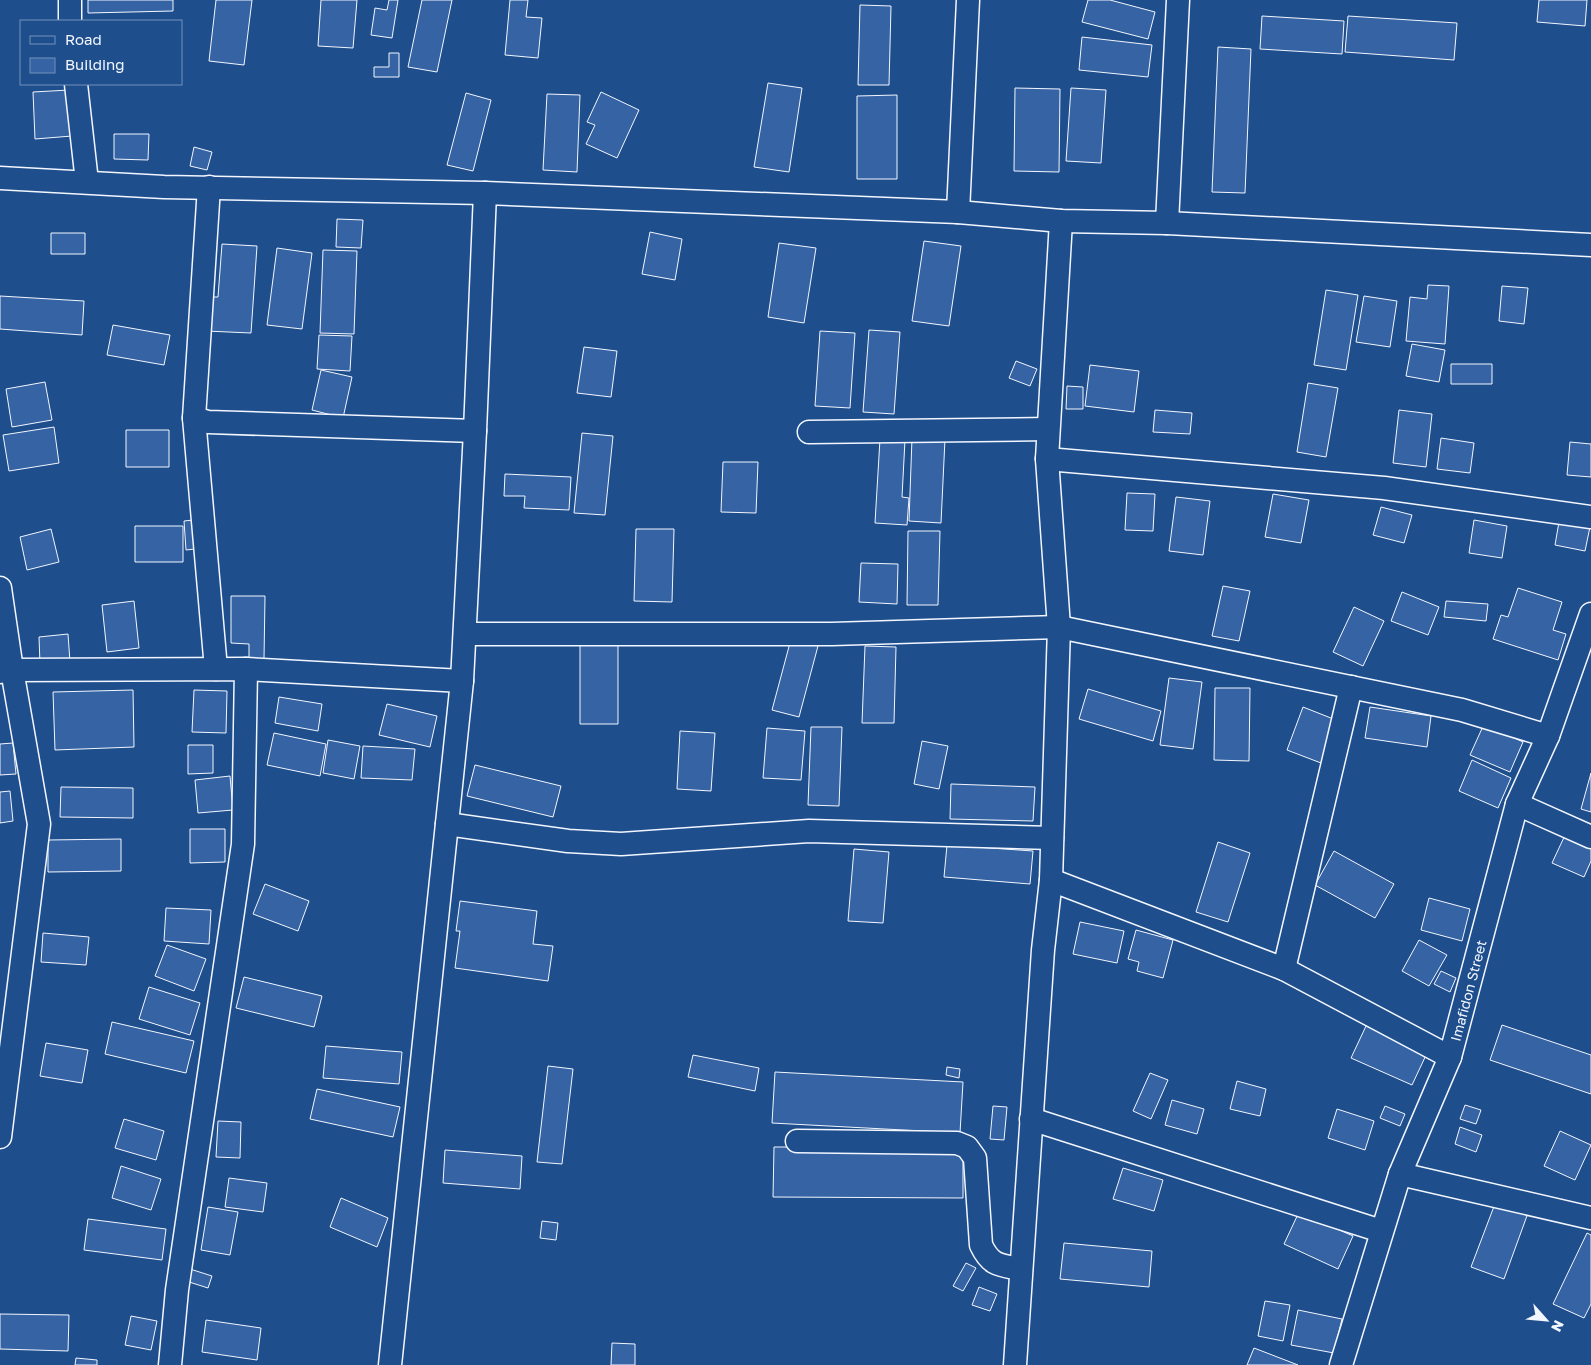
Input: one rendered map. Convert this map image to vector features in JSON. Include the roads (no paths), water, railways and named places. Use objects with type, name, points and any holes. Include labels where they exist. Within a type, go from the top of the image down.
[{"type":"street","points":[[70,0],[70,20]]},
{"type":"street","points":[[958,212],[968,0]]},
{"type":"street","points":[[1167,223],[1178,0]]},
{"type":"street","points":[[76,85],[87,182]]},
{"type":"street","points":[[0,178],[209,187],[485,193],[958,212],[1061,221],[1167,223],[1591,245]]},
{"type":"street","points":[[209,187],[194,418],[216,669]]},
{"type":"street","points":[[390,1365],[462,681],[485,193]]},
{"type":"street","points":[[1015,1365],[1043,950],[1051,880],[1059,627],[1047,459],[1061,221]]},
{"type":"street","points":[[194,418],[208,422],[475,431]]},
{"type":"street","points":[[809,432],[1048,430]]},
{"type":"street","points":[[1047,459],[1384,488],[1591,517]]},
{"type":"street","points":[[0,588],[6,671],[39,824],[0,1137]]},
{"type":"street","name":"Imafidon Street","points":[[1341,1365],[1400,1174],[1450,1057],[1517,804],[1548,736],[1591,614]]},
{"type":"street","points":[[465,634],[832,634],[1059,627],[1462,710],[1548,736]]},
{"type":"street","points":[[170,1365],[177,1290],[243,844],[246,669]]},
{"type":"street","points":[[6,671],[246,669],[462,681]]},
{"type":"street","points":[[1284,969],[1352,687]]},
{"type":"street","points":[[1517,804],[1591,837]]},
{"type":"street","points":[[447,824],[568,841],[621,844],[809,831],[1052,838]]},
{"type":"street","points":[[1051,880],[1284,969],[1450,1057]]},
{"type":"street","points":[[1031,1119],[1381,1231]]},
{"type":"street","points":[[797,1141],[957,1143],[968,1147],[975,1158],[981,1245],[987,1257],[996,1265],[1021,1269]]},
{"type":"street","points":[[1400,1174],[1591,1218]]}]
